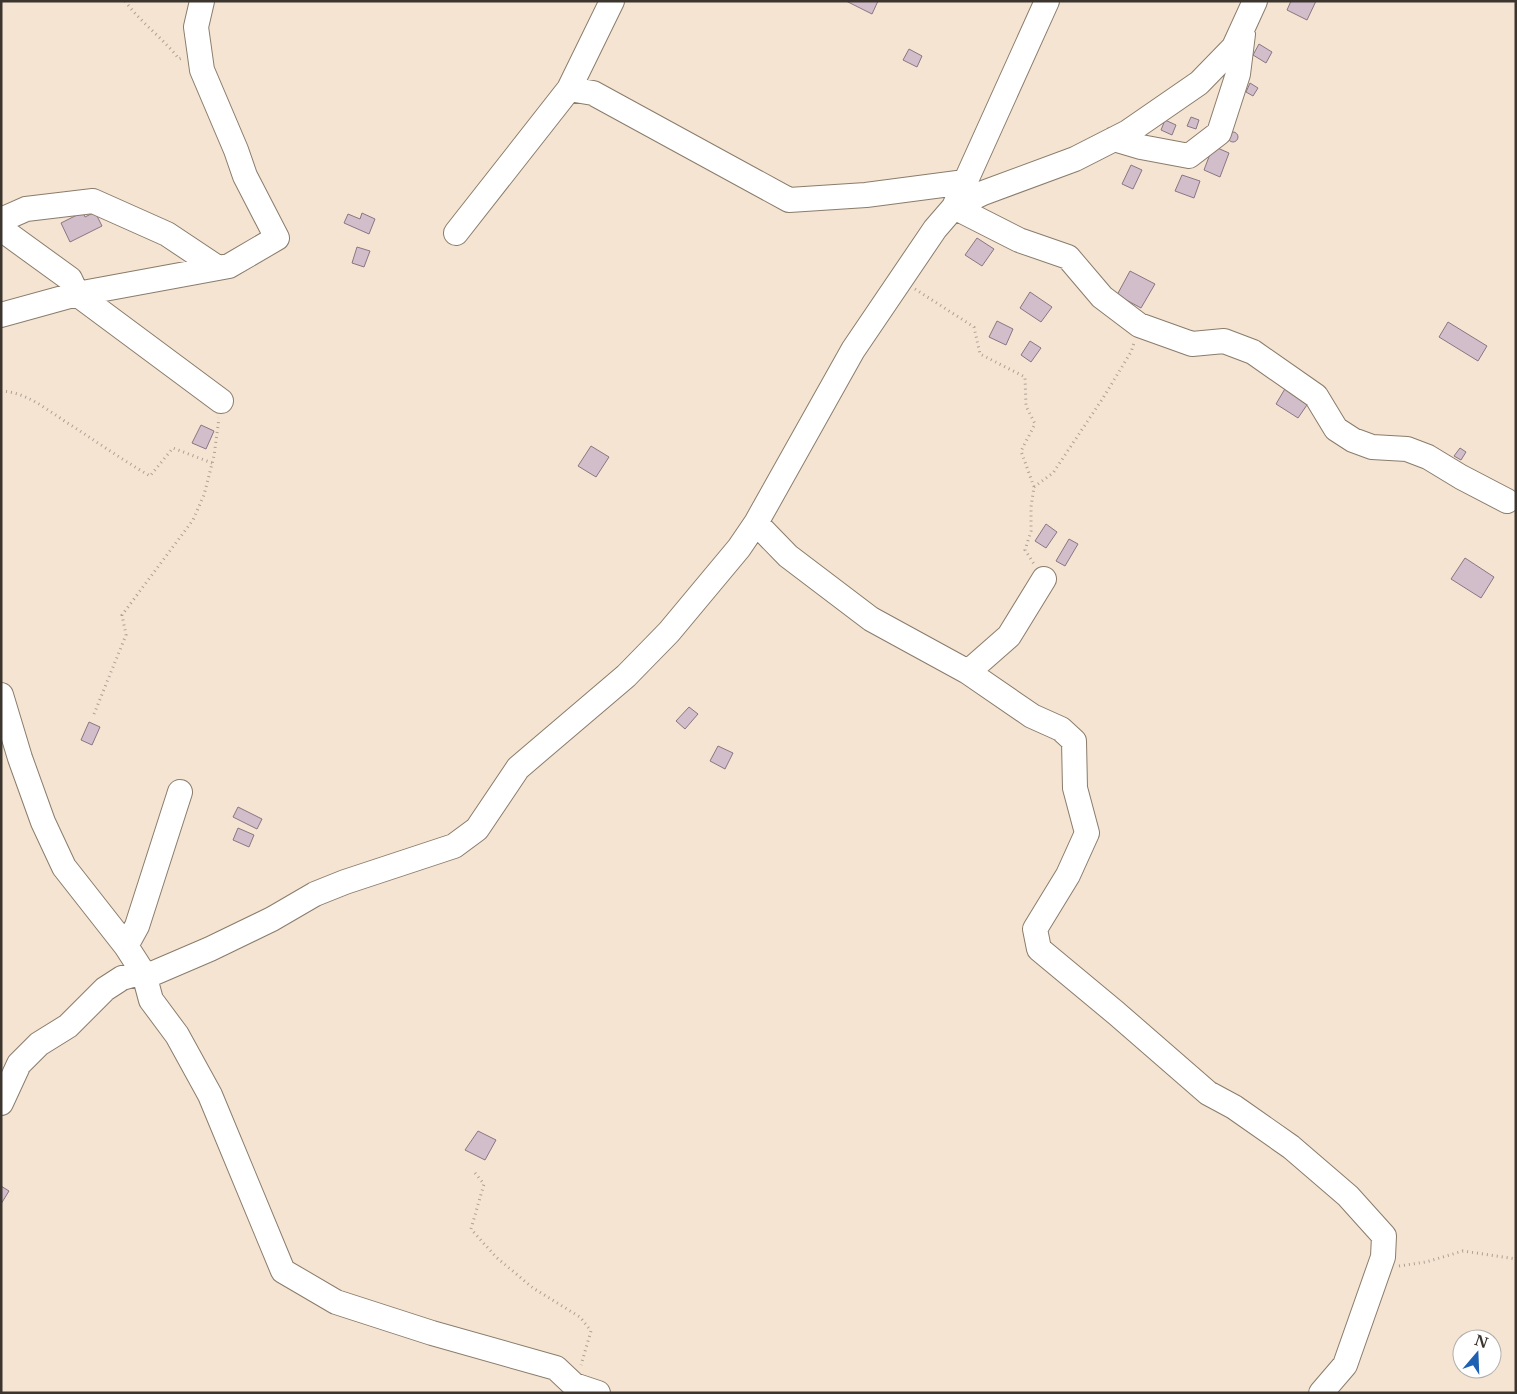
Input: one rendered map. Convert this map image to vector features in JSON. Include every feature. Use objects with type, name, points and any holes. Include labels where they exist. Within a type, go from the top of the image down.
[{"type":"street","points":[[1,315],[77,294],[229,266],[277,238],[245,176],[202,70],[196,26],[202,1]]},
{"type":"street","points":[[456,233],[569,89],[612,1]]},
{"type":"street","points":[[1,1103],[19,1064],[39,1044],[68,1026],[105,988],[122,978],[154,973],[272,919],[323,891],[454,846],[477,829],[518,768],[626,676],[669,632],[739,548],[756,523],[853,350],[935,229],[954,207],[1047,1]]},
{"type":"street","points":[[954,207],[983,193],[1075,159],[1128,132],[1198,83],[1234,48],[1255,1]]},
{"type":"street","points":[[1114,139],[1141,147],[1189,156],[1219,132],[1238,74],[1243,28]]},
{"type":"street","points":[[569,89],[594,93],[789,200],[866,195],[965,182]]},
{"type":"street","points":[[1,220],[26,209],[93,201],[167,234],[218,268]]},
{"type":"street","points":[[954,207],[1019,240],[1068,257],[1102,296],[1139,326],[1192,344],[1224,340],[1253,352],[1316,396],[1336,429],[1353,440],[1372,447],[1406,449],[1428,457],[1507,501]]},
{"type":"street","points":[[1,229],[70,279],[77,294],[221,401]]},
{"type":"street","points":[[756,523],[788,556],[871,619],[968,672],[1032,716],[1061,729],[1074,741],[1075,788],[1086,833],[1068,875],[1034,929],[1039,948],[1208,1093],[1234,1107],[1291,1147],[1348,1196],[1384,1236],[1383,1257],[1345,1365],[1321,1393]]},
{"type":"street","points":[[968,672],[1008,636],[1044,579]]},
{"type":"street","points":[[1,695],[20,758],[43,822],[64,867],[126,946],[144,974],[151,1000],[177,1035],[210,1095],[283,1270],[336,1302],[432,1333],[556,1368],[574,1385],[598,1393]]},
{"type":"street","points":[[126,946],[137,926],[180,792]]},
{"type":"path","points":[[125,1],[135,15],[168,45],[179,59],[200,54]]},
{"type":"path","points":[[900,280],[974,327],[980,354],[1025,378],[1026,406],[1034,424],[1021,450],[1034,487],[1031,531],[1025,550],[1044,579]]},
{"type":"path","points":[[1034,487],[1053,473],[1076,438],[1131,352],[1139,326]]},
{"type":"path","points":[[1,391],[13,392],[33,401],[150,476],[173,448],[212,463]]},
{"type":"path","points":[[94,714],[126,636],[122,615],[193,520],[204,495],[212,463],[221,401]]},
{"type":"path","points":[[475,1173],[484,1184],[471,1230],[496,1257],[533,1288],[580,1317],[592,1331],[574,1385]]},
{"type":"path","points":[[1379,1270],[1426,1262],[1463,1251],[1516,1259]]},
{"type":"building","points":[[846,1],[878,1],[872,14]]},
{"type":"building","points":[[1291,1],[1316,1],[1307,20],[1287,10]]},
{"type":"building","points":[[1259,44],[1272,52],[1266,63],[1253,55]]},
{"type":"building","points":[[909,49],[922,56],[917,67],[903,60]]},
{"type":"building","points":[[1250,83],[1258,88],[1253,96],[1246,92]]},
{"type":"building","points":[[1191,117],[1199,120],[1196,129],[1187,126]]},
{"type":"building","points":[[1165,120],[1176,125],[1172,135],[1161,130]]},
{"type":"building","points":[[1231,132],[1235,132],[1238,137],[1237,141],[1231,142],[1228,139],[1228,135]]},
{"type":"building","points":[[1213,146],[1229,153],[1220,177],[1204,170]]},
{"type":"building","points":[[1131,165],[1142,170],[1133,189],[1122,184]]},
{"type":"building","points":[[1182,175],[1200,181],[1194,198],[1175,191]]},
{"type":"building","points":[[83,212],[85,217],[95,212],[102,226],[70,242],[61,223]]},
{"type":"building","points":[[362,213],[375,219],[369,234],[344,223],[348,214],[360,219]]},
{"type":"building","points":[[977,238],[994,249],[982,266],[965,255]]},
{"type":"building","points":[[357,247],[370,251],[364,267],[352,263]]},
{"type":"building","points":[[1130,271],[1155,284],[1141,308],[1117,295]]},
{"type":"building","points":[[1030,292],[1052,307],[1041,322],[1020,308]]},
{"type":"building","points":[[997,321],[1013,329],[1006,345],[989,337]]},
{"type":"building","points":[[1448,322],[1487,346],[1478,361],[1439,337]]},
{"type":"building","points":[[1030,341],[1041,348],[1031,362],[1021,355]]},
{"type":"building","points":[[1286,387],[1309,402],[1298,418],[1276,404]]},
{"type":"building","points":[[201,425],[214,431],[206,449],[192,443]]},
{"type":"building","points":[[591,446],[609,457],[596,477],[578,466]]},
{"type":"building","points":[[1460,448],[1466,452],[1461,460],[1454,456]]},
{"type":"building","points":[[1046,524],[1057,532],[1046,548],[1035,541]]},
{"type":"building","points":[[1069,539],[1078,544],[1065,566],[1056,561]]},
{"type":"building","points":[[1465,558],[1494,577],[1481,598],[1451,579]]},
{"type":"building","points":[[689,707],[698,714],[685,729],[676,721]]},
{"type":"building","points":[[89,722],[100,727],[92,745],[81,740]]},
{"type":"building","points":[[718,746],[733,753],[725,769],[710,761]]},
{"type":"building","points":[[238,807],[262,819],[257,829],[233,817]]},
{"type":"building","points":[[238,828],[254,835],[249,847],[233,840]]},
{"type":"building","points":[[478,1131],[496,1140],[485,1160],[465,1150]]},
{"type":"building","points":[[1,1186],[9,1191],[1,1204]]}]
